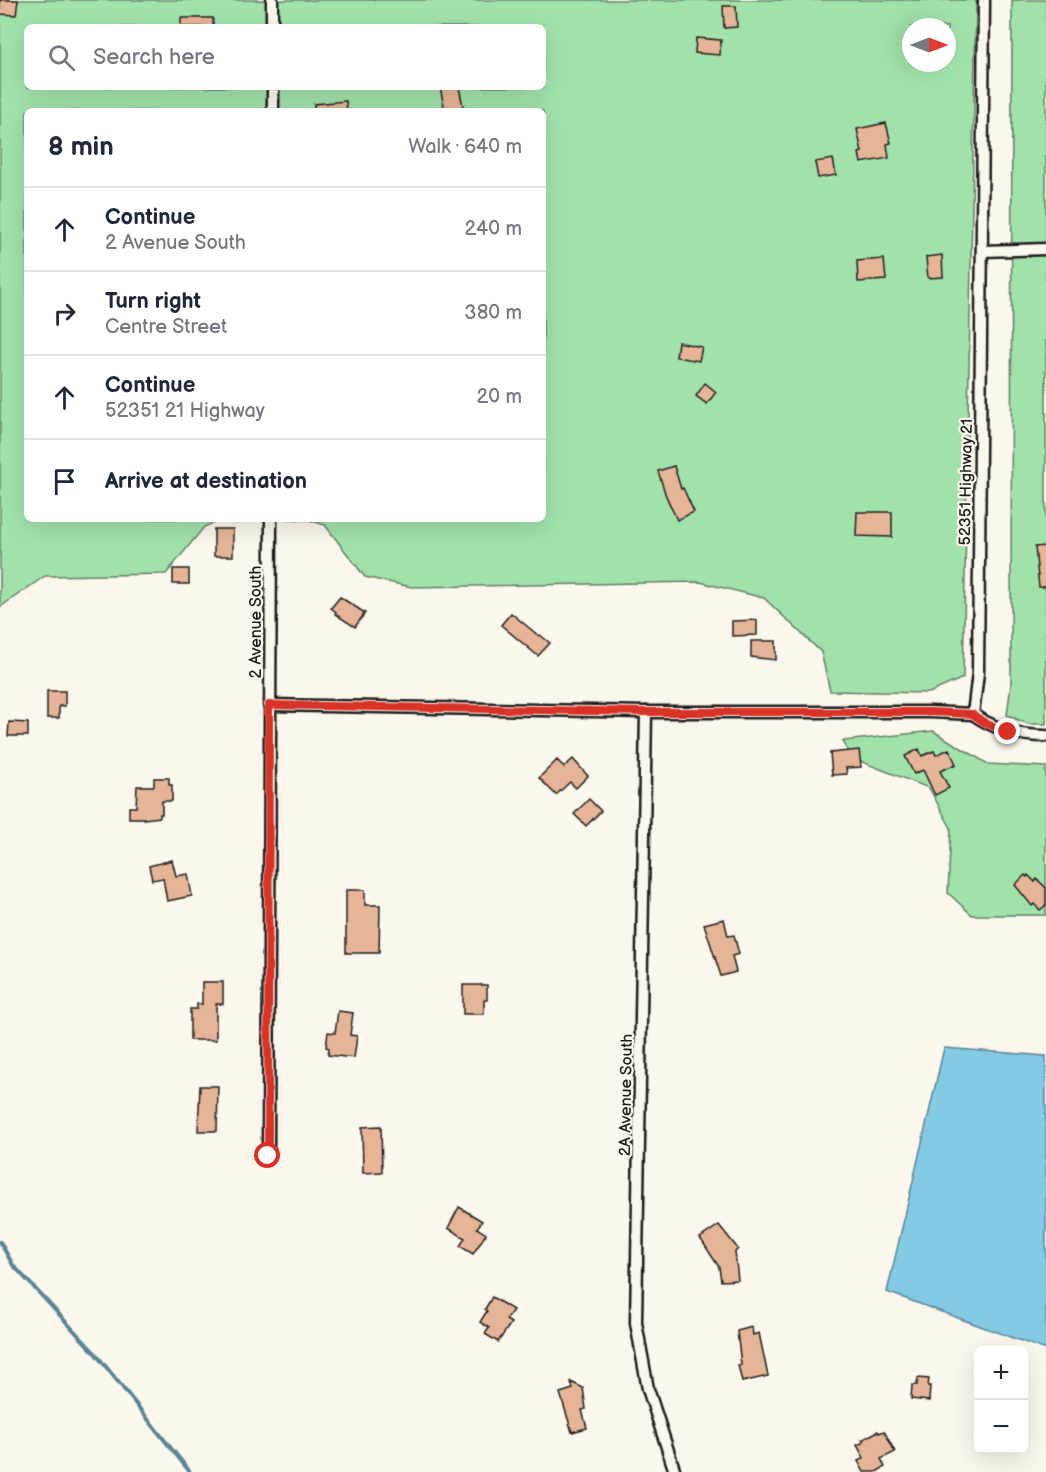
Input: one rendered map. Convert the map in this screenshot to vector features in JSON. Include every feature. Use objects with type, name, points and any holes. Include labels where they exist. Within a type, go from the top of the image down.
[{"type":"street","points":[[272,0],[272,24]]},
{"type":"street","name":"52351 Highway 21","points":[[972,714],[978,673],[984,0]]},
{"type":"street","points":[[273,90],[273,108]]},
{"type":"street","points":[[982,251],[1046,249]]},
{"type":"street","name":"2 Avenue South","points":[[268,1156],[271,522]]},
{"type":"street","points":[[269,705],[646,712],[930,712],[972,714],[987,724],[1008,732],[1046,736]]},
{"type":"street","name":"2A Avenue South","points":[[646,712],[636,1323],[648,1389],[675,1472]]},
{"type":"green space","points":[[0,0],[976,0],[963,678],[929,693],[830,691],[821,652],[764,598],[700,582],[411,587],[365,577],[325,525],[315,522],[546,522],[546,108],[24,108],[24,522],[215,522],[204,527],[166,574],[45,576],[0,607]]},
{"type":"green space","points":[[1012,0],[1046,0],[1046,724],[1028,724],[1007,715],[1011,684]]},
{"type":"green space","points":[[933,731],[988,764],[1046,767],[1046,915],[972,915],[948,893],[951,828],[929,788],[852,758],[843,741]]},
{"type":"water","points":[[944,1048],[1046,1056],[1046,1350],[887,1292]]},
{"type":"building","points":[[0,0],[18,0],[16,15],[0,14]]},
{"type":"building","points":[[723,6],[736,6],[737,27],[724,28]]},
{"type":"building","points":[[181,18],[213,18],[213,24],[181,24]]},
{"type":"building","points":[[696,38],[721,40],[720,55],[695,53]]},
{"type":"building","points":[[441,90],[460,90],[463,108],[444,108]]},
{"type":"building","points":[[346,101],[347,108],[314,108],[314,104]]},
{"type":"building","points":[[886,123],[891,143],[887,144],[889,158],[861,163],[859,153],[862,152],[857,129]]},
{"type":"building","points":[[833,159],[836,175],[818,178],[815,162]]},
{"type":"building","points":[[942,255],[943,277],[928,278],[926,257]]},
{"type":"building","points":[[884,259],[886,280],[858,282],[857,261]]},
{"type":"building","points":[[678,342],[702,347],[699,361],[676,357]]},
{"type":"building","points":[[705,383],[716,392],[707,404],[696,396]]},
{"type":"building","points":[[674,466],[681,489],[683,488],[694,512],[677,520],[658,471]]},
{"type":"building","points":[[857,512],[892,512],[892,537],[856,536]]},
{"type":"building","points":[[214,529],[233,529],[233,556],[214,556]]},
{"type":"building","points":[[1046,546],[1046,587],[1039,587],[1035,547]]},
{"type":"building","points":[[173,569],[189,569],[189,584],[173,584]]},
{"type":"building","points":[[340,597],[365,613],[355,627],[335,614],[336,612],[331,608]]},
{"type":"building","points":[[511,613],[550,643],[538,656],[501,625]]},
{"type":"building","points":[[757,620],[757,635],[732,636],[732,621]]},
{"type":"building","points":[[751,641],[776,641],[776,660],[751,657]]},
{"type":"building","points":[[47,691],[65,691],[65,706],[59,706],[59,718],[47,718]]},
{"type":"building","points":[[9,722],[28,723],[28,736],[8,736]]},
{"type":"building","points":[[919,749],[922,756],[934,751],[936,755],[949,749],[956,764],[940,771],[949,788],[935,795],[923,770],[914,774],[905,756]]},
{"type":"building","points":[[859,750],[861,767],[846,768],[847,774],[832,775],[830,753]]},
{"type":"building","points":[[573,759],[588,776],[576,788],[570,782],[556,795],[539,778],[557,760],[564,767]]},
{"type":"building","points":[[154,778],[169,778],[169,785],[172,785],[172,801],[162,801],[160,817],[129,818],[129,807],[136,807],[137,786],[154,786]]},
{"type":"building","points":[[589,799],[601,811],[586,826],[574,814]]},
{"type":"building","points":[[172,860],[176,876],[188,874],[192,896],[167,901],[163,878],[152,880],[149,866]]},
{"type":"building","points":[[1025,875],[1035,882],[1037,879],[1046,888],[1046,905],[1040,910],[1034,904],[1032,906],[1015,885]]},
{"type":"building","points":[[346,890],[365,890],[365,905],[380,905],[379,953],[346,953]]},
{"type":"building","points":[[724,919],[728,936],[734,935],[739,954],[732,956],[736,972],[721,976],[704,924]]},
{"type":"building","points":[[202,982],[223,982],[223,1004],[216,1004],[216,1040],[190,1040],[190,1009],[197,1009],[197,1004],[202,1004]]},
{"type":"building","points":[[463,985],[487,985],[484,1014],[463,1014]]},
{"type":"building","points":[[338,1011],[353,1013],[350,1035],[357,1036],[354,1058],[328,1055],[329,1048],[326,1047],[328,1032],[335,1033]]},
{"type":"building","points":[[200,1086],[218,1086],[217,1131],[198,1131]]},
{"type":"building","points":[[381,1126],[382,1172],[363,1173],[362,1127]]},
{"type":"building","points":[[459,1207],[482,1221],[477,1228],[486,1234],[473,1254],[460,1246],[465,1238],[448,1228]]},
{"type":"building","points":[[719,1225],[738,1249],[735,1252],[738,1280],[721,1281],[719,1267],[700,1238]]},
{"type":"building","points":[[492,1297],[513,1310],[506,1320],[511,1323],[498,1342],[485,1334],[489,1328],[480,1322]]},
{"type":"building","points":[[752,1327],[753,1335],[759,1333],[768,1376],[742,1382],[738,1365],[741,1365],[737,1331]]},
{"type":"building","points":[[918,1378],[929,1379],[929,1401],[911,1399],[912,1385],[917,1385]]},
{"type":"building","points":[[571,1382],[583,1388],[586,1409],[582,1410],[587,1428],[572,1432],[560,1393],[573,1389]]},
{"type":"building","points":[[878,1431],[879,1433],[884,1431],[895,1452],[881,1459],[885,1467],[876,1472],[864,1472],[858,1461],[864,1458],[857,1445]]},
{"type":"waterway","points":[[0,1242],[13,1265],[95,1353],[190,1472]]},
{"type":"route","points":[[268,1156],[269,705],[646,712],[930,712],[972,714],[987,724],[1008,732]]}]
